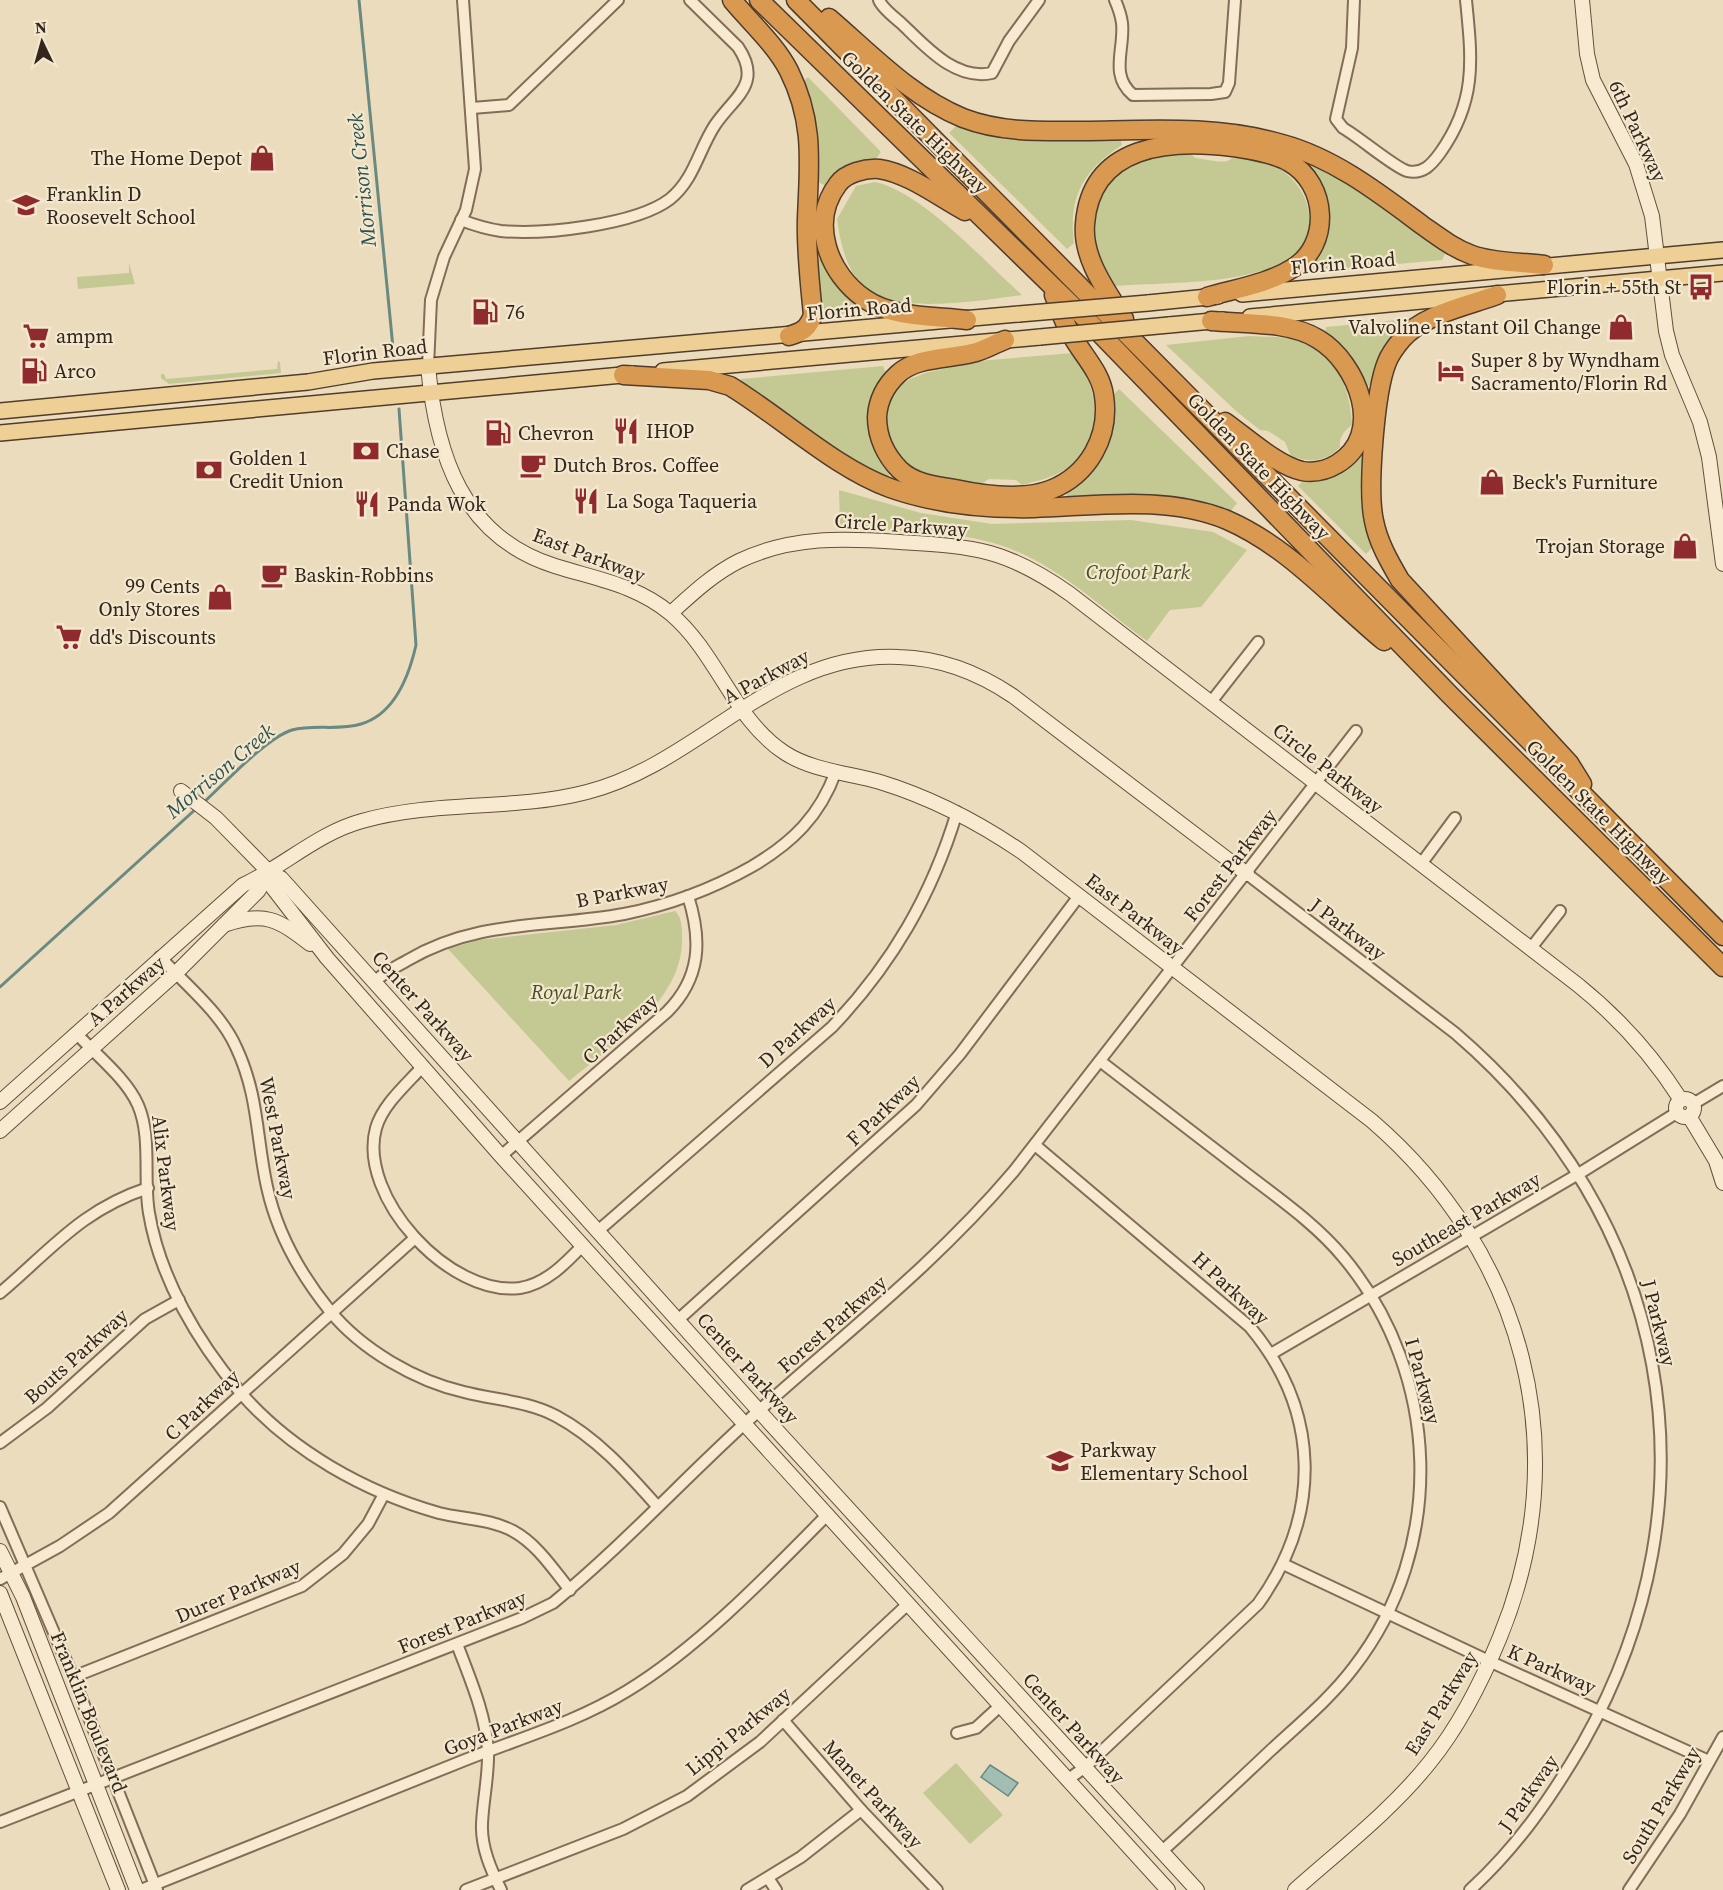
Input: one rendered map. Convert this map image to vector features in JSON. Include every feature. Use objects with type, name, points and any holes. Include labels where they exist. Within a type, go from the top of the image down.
[{"type":"highway","points":[[732,0],[789,69],[801,100],[808,133],[812,166],[807,221],[813,315],[810,324],[802,332],[789,336]]},
{"type":"highway","name":"Golden State Highway","points":[[759,0],[1051,288],[1089,322],[1450,695],[1723,967]]},
{"type":"highway","name":"Golden State Highway","points":[[796,0],[1389,596],[1723,936]]},
{"type":"highway","points":[[808,0],[902,81],[931,102],[964,118],[999,128],[1036,131],[1189,129],[1236,133],[1282,144],[1327,159],[1445,243],[1474,256],[1544,266]]},
{"type":"highway","points":[[1139,347],[1096,272],[1087,249],[1085,225],[1090,201],[1101,179],[1119,162],[1140,150],[1164,145],[1206,144],[1248,150],[1289,162],[1305,175],[1316,193],[1321,213],[1318,234],[1309,253],[1294,268],[1275,277],[1207,297]]},
{"type":"highway","points":[[967,320],[888,310],[847,285],[827,248],[824,225],[825,205],[841,180],[853,172],[878,169],[896,174],[986,222]]},
{"type":"highway","points":[[1005,340],[975,353],[911,365],[889,383],[878,406],[877,430],[887,452],[901,471],[922,483],[973,493],[1025,494],[1049,490],[1064,483],[1089,463],[1101,442],[1106,418],[1104,394],[1096,371],[1070,332],[1051,288]]},
{"type":"highway","points":[[1497,294],[1424,321],[1402,338],[1387,361],[1381,387],[1370,490],[1374,522],[1384,552],[1400,580],[1569,763],[1596,809]]},
{"type":"highway","points":[[1188,396],[1287,467],[1303,471],[1328,469],[1345,459],[1358,443],[1363,423],[1361,398],[1353,375],[1339,355],[1318,339],[1296,330],[1211,321]]},
{"type":"highway","points":[[623,375],[709,380],[730,386],[856,471],[890,488],[930,499],[1002,508],[1143,504],[1176,507],[1224,519],[1266,540],[1288,556],[1358,620],[1450,695]]},
{"type":"main road","name":"Florin Road","points":[[0,411],[308,382],[373,371],[789,336],[1723,250]]},
{"type":"main road","points":[[0,433],[431,391],[1723,273]]},
{"type":"street","name":"East Parkway","points":[[463,0],[475,169],[472,190],[444,257],[431,300],[427,345],[435,420],[447,464],[464,497],[486,525],[533,557],[557,567],[615,582],[655,602],[671,613],[710,656],[742,709],[765,737],[787,754],[819,768],[906,790],[957,812],[996,835],[1079,896],[1395,1142],[1437,1187],[1472,1236],[1495,1279],[1519,1342],[1535,1440],[1534,1503],[1527,1549],[1512,1609],[1491,1662],[1469,1703],[1430,1761],[1388,1806],[1295,1890]]},
{"type":"street","points":[[472,108],[509,105],[618,0]]},
{"type":"street","points":[[461,220],[487,228],[508,231],[567,227],[631,218],[669,200],[692,172],[714,126],[740,95],[749,80],[744,57],[738,47],[690,0]]},
{"type":"street","points":[[879,0],[944,61],[979,76],[992,73],[1013,34],[1039,0]]},
{"type":"street","points":[[1115,0],[1122,23],[1118,65],[1126,89],[1133,95],[1225,92],[1229,83],[1235,0]]},
{"type":"street","points":[[1354,0],[1352,48],[1336,119],[1342,128],[1408,171],[1427,169],[1449,140],[1467,100],[1471,68],[1466,0]]},
{"type":"street","name":"6th Parkway","points":[[1582,0],[1587,54],[1593,80],[1636,164],[1652,216],[1669,343],[1700,422],[1709,457],[1723,564]]},
{"type":"street","name":"Circle Parkway","points":[[671,613],[717,574],[739,561],[787,544],[846,538],[964,547],[992,554],[1048,578],[1596,1000],[1629,1031],[1666,1077],[1716,1161],[1723,1183]]},
{"type":"street","points":[[1211,702],[1257,642]]},
{"type":"street","name":"A Parkway","points":[[0,1102],[243,885],[270,873],[320,838],[363,820],[412,811],[535,801],[588,792],[653,764],[788,681],[841,661],[886,656],[909,657],[953,666],[984,678],[1013,696],[1247,874]]},
{"type":"street","name":"Forest Parkway","points":[[0,1822],[457,1644],[544,1608],[570,1590],[744,1424],[923,1269],[963,1228],[1035,1145],[1356,731]]},
{"type":"street","name":"B Parkway","points":[[374,982],[425,950],[469,933],[492,928],[624,914],[688,896],[736,875],[792,839],[817,811],[837,771]]},
{"type":"street","name":"Center Parkway","points":[[181,791],[216,818],[270,873],[281,878],[679,1319],[759,1411],[1197,1890]]},
{"type":"street","name":"D Parkway","points":[[599,1230],[832,1027],[854,1004],[894,953],[910,926],[938,868],[957,812]]},
{"type":"street","points":[[1421,864],[1455,818]]},
{"type":"street","name":"A Parkway","points":[[0,1131],[90,1048],[176,974],[258,891],[270,873]]},
{"type":"street","name":"Center Parkway","points":[[270,873],[273,888],[327,958],[501,1156],[1168,1890]]},
{"type":"street","name":"J Parkway","points":[[1247,874],[1484,1058],[1537,1113],[1580,1173],[1612,1234],[1639,1306],[1652,1362],[1661,1443],[1658,1519],[1645,1594],[1621,1667],[1601,1711],[1544,1808],[1511,1849],[1470,1890]]},
{"type":"street","name":"C Parkway","points":[[501,1156],[667,1012],[682,995],[693,974],[698,952],[697,929],[688,896]]},
{"type":"street","name":"F Parkway","points":[[679,1319],[916,1105],[960,1054],[1079,896]]},
{"type":"street","points":[[1531,948],[1560,911]]},
{"type":"street","points":[[224,925],[244,918],[272,919],[287,925],[327,958]]},
{"type":"street","name":"West Parkway","points":[[160,957],[220,1023],[236,1045],[256,1104],[267,1188],[280,1230],[308,1282],[331,1312],[381,1355],[420,1376],[461,1392],[524,1404],[556,1416],[605,1449],[657,1506]]},
{"type":"street","name":"Alix Parkway","points":[[76,1033],[126,1087],[138,1104],[143,1124],[148,1211],[155,1238],[179,1300],[208,1350],[241,1393],[307,1451],[384,1494],[430,1510],[495,1524],[514,1532],[530,1544],[570,1590]]},
{"type":"street","name":"I Parkway","points":[[1100,1061],[1312,1225],[1344,1257],[1388,1324],[1405,1366],[1414,1399],[1421,1444],[1417,1523],[1406,1567],[1388,1612],[1367,1649],[1339,1685],[1161,1852]]},
{"type":"street","points":[[423,1066],[386,1107],[374,1137],[375,1158],[385,1191],[395,1212],[415,1238],[442,1262],[462,1274],[490,1286],[511,1288],[543,1280],[583,1245]]},
{"type":"street","name":"Southeast Parkway","points":[[1271,1354],[1580,1173],[1723,1086]]},
{"type":"street","name":"H Parkway","points":[[1035,1145],[1234,1311],[1271,1354],[1290,1390],[1297,1411],[1305,1454],[1303,1499],[1299,1521],[1283,1564],[1271,1586],[1243,1620],[1084,1768],[1067,1779]]},
{"type":"street","points":[[0,1293],[69,1229],[94,1211],[148,1188]]},
{"type":"street","name":"C Parkway","points":[[5,1576],[27,1565],[109,1513],[415,1238]]},
{"type":"street","name":"Bouts Parkway","points":[[0,1443],[47,1408],[145,1319],[179,1300]]},
{"type":"street","name":"Durer Parkway","points":[[73,1677],[302,1586],[343,1554],[368,1524],[384,1494]]},
{"type":"street","points":[[0,1507],[27,1565],[73,1677],[156,1887]]},
{"type":"street","name":"Goya Parkway","points":[[139,1890],[156,1887],[488,1751],[566,1723],[608,1702],[657,1672],[698,1640],[827,1515]]},
{"type":"street","name":"Franklin Boulevard","points":[[0,1551],[5,1576],[23,1597],[139,1890]]},
{"type":"street","name":"K Parkway","points":[[1283,1564],[1709,1761]]},
{"type":"street","name":"Franklin Boulevard","points":[[0,1593],[118,1890]]},
{"type":"street","name":"Lippi Parkway","points":[[466,1890],[655,1813],[717,1776],[783,1720],[908,1604]]},
{"type":"street","points":[[457,1644],[478,1698],[488,1751],[482,1826],[485,1849],[501,1890]]},
{"type":"street","name":"Center Parkway","points":[[957,1733],[976,1728],[1000,1706]]},
{"type":"street","name":"Manet Parkway","points":[[783,1720],[861,1810],[937,1890]]},
{"type":"street","name":"South Parkway","points":[[1629,1890],[1680,1814],[1723,1737]]},
{"type":"street","points":[[747,1890],[801,1857],[861,1810]]},
{"type":"street","points":[[768,1878],[776,1890]]},
{"type":"green space","points":[[808,77],[881,152],[875,160],[861,162],[842,171],[826,186],[818,182],[816,129],[801,83]]},
{"type":"green space","points":[[958,124],[1120,138],[1122,145],[1098,164],[1082,186],[1074,211],[1074,243],[1067,249],[949,133]]},
{"type":"green space","points":[[1188,151],[1195,158],[1216,161],[1227,161],[1233,157],[1251,158],[1267,162],[1283,171],[1296,183],[1309,213],[1309,228],[1304,243],[1293,256],[1276,266],[1238,277],[1197,282],[1116,286],[1100,259],[1092,230],[1097,202],[1104,188],[1134,160],[1152,155]]},
{"type":"green space","points":[[1309,161],[1350,184],[1446,252],[1442,260],[1310,272],[1309,264],[1320,247],[1304,168]]},
{"type":"green space","points":[[875,182],[893,188],[932,213],[972,247],[1022,295],[940,304],[917,304],[878,296],[864,287],[848,264],[837,219],[856,186]]},
{"type":"green space","points":[[822,258],[862,306],[861,313],[829,315],[821,311],[817,259]]},
{"type":"green space","points":[[129,263],[135,284],[78,289],[77,277],[129,273]]},
{"type":"green space","points":[[1397,320],[1400,329],[1383,350],[1372,385],[1365,386],[1325,336],[1326,327]]},
{"type":"green space","points":[[1249,336],[1297,340],[1321,352],[1331,362],[1344,385],[1352,425],[1343,434],[1340,447],[1335,452],[1317,460],[1304,460],[1291,456],[1285,442],[1268,431],[1260,430],[1236,411],[1166,345]]},
{"type":"green space","points":[[1073,353],[1089,382],[1095,413],[1094,429],[1079,457],[1055,475],[1022,485],[1016,480],[989,479],[981,484],[929,476],[897,454],[888,437],[885,420],[887,406],[895,390],[910,379],[925,373],[978,361]]},
{"type":"green space","points":[[278,361],[281,373],[169,384],[161,378],[161,374],[164,374],[166,379],[277,369]]},
{"type":"green space","points":[[883,366],[887,377],[878,389],[891,470],[888,478],[846,455],[742,387],[741,379]]},
{"type":"green space","points":[[1119,389],[1237,503],[1230,512],[1168,498],[1130,496],[1067,498],[1066,492],[1088,472],[1105,450],[1114,424],[1114,394]]},
{"type":"green space","points":[[1357,453],[1366,457],[1374,546],[1366,554],[1298,486],[1306,478]]},
{"type":"green space","name":"Crofoot Park","points":[[839,490],[921,513],[992,524],[1131,520],[1213,532],[1247,550],[1201,607],[1170,610],[1147,641],[1082,590],[1048,567],[992,542],[949,534],[840,528]]},
{"type":"green space","name":"Royal Park","points":[[675,911],[682,926],[680,960],[659,1001],[625,1036],[569,1081],[448,949],[479,940],[616,925]]},
{"type":"green space","points":[[956,1763],[1003,1815],[970,1844],[923,1793]]},
{"type":"water","points":[[990,1765],[1018,1783],[1008,1796],[981,1777]]},
{"type":"waterway","name":"Morrison Creek","points":[[359,0],[394,358]]},
{"type":"waterway","name":"Morrison Creek","points":[[203,803],[258,752],[282,735],[300,728],[344,727],[361,724],[383,712],[399,692],[416,645],[399,409]]},
{"type":"waterway","name":"Morrison Creek","points":[[0,987],[198,807]]},
{"type":"place","name":"The Home Depot","points":[[262,158]]},
{"type":"place","name":"Franklin D Roosevelt School","points":[[26,205]]},
{"type":"place","name":"Florin + 55th St","points":[[1701,287]]},
{"type":"place","name":"76","points":[[485,312]]},
{"type":"place","name":"Valvoline Instant Oil Change","points":[[1621,327]]},
{"type":"place","name":"ampm","points":[[36,336]]},
{"type":"place","name":"Arco","points":[[34,371]]},
{"type":"place","name":"Super 8 by Wyndham Sacramento/Florin Rd","points":[[1451,371]]},
{"type":"place","name":"IHOP","points":[[626,431]]},
{"type":"place","name":"Chevron","points":[[498,433]]},
{"type":"place","name":"Chase","points":[[366,451]]},
{"type":"place","name":"Dutch Bros. Coffee","points":[[533,465]]},
{"type":"place","name":"Golden 1 Credit Union","points":[[209,470]]},
{"type":"place","name":"Beck's Furniture","points":[[1492,482]]},
{"type":"place","name":"La Soga Taqueria","points":[[586,501]]},
{"type":"place","name":"Panda Wok","points":[[367,504]]},
{"type":"place","name":"Trojan Storage","points":[[1685,546]]},
{"type":"place","name":"Baskin-Robbins","points":[[274,575]]},
{"type":"place","name":"99 Cents Only Stores","points":[[220,597]]},
{"type":"place","name":"dd's Discounts","points":[[69,637]]},
{"type":"place","name":"Parkway Elementary School","points":[[1060,1461]]}]
